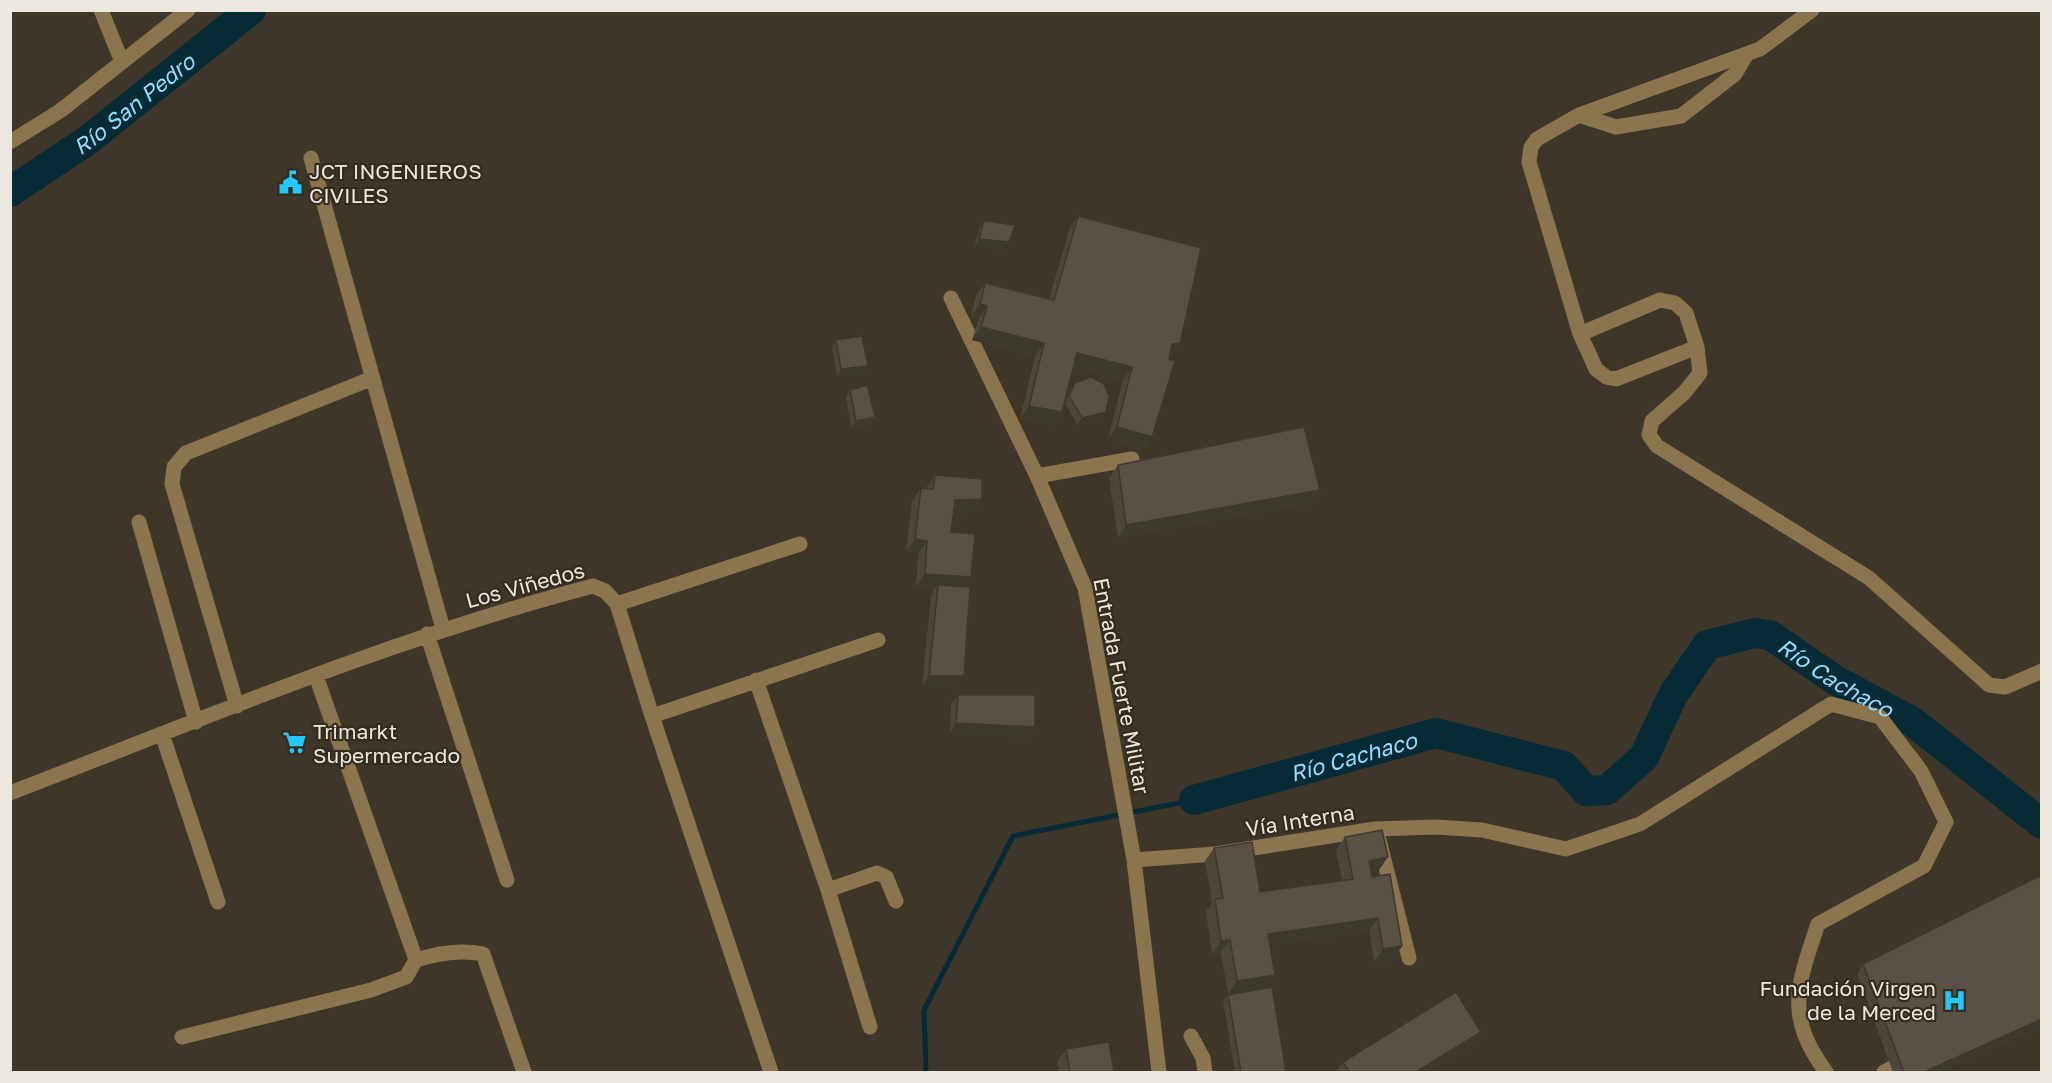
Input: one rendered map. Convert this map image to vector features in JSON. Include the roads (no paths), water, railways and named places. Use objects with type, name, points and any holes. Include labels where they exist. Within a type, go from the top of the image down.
[{"type":"street","points":[[101,10],[122,62]]},
{"type":"street","points":[[10,142],[60,111],[188,10]]},
{"type":"street","points":[[1696,347],[1616,380],[1606,377],[1596,369],[1580,334],[1529,162],[1531,147],[1537,139],[1579,116],[1760,49],[1812,10]]},
{"type":"street","points":[[1579,116],[1616,127],[1681,116],[1735,74],[1747,54]]},
{"type":"street","points":[[311,158],[443,629]]},
{"type":"street","name":"Entrada Fuerte Militar","points":[[951,298],[1037,476],[1085,588],[1133,858],[1159,1072]]},
{"type":"street","points":[[1580,334],[1660,300],[1676,303],[1686,313],[1696,347],[1700,373],[1684,393],[1652,421],[1649,435],[1657,446],[1869,578],[1989,685],[2005,687],[2042,671]]},
{"type":"street","points":[[237,706],[172,484],[174,467],[186,453],[373,378]]},
{"type":"street","points":[[1037,476],[1132,459]]},
{"type":"street","points":[[139,522],[196,722]]},
{"type":"street","points":[[771,1072],[651,716],[617,604],[800,544]]},
{"type":"street","name":"Los Viñedos","points":[[10,794],[427,634],[593,586],[605,591],[617,604]]},
{"type":"street","points":[[427,634],[507,880]]},
{"type":"street","points":[[651,716],[878,640]]},
{"type":"street","points":[[316,676],[416,960]]},
{"type":"street","points":[[756,680],[828,890],[870,1027]]},
{"type":"street","points":[[1375,829],[1436,827],[1482,830],[1566,849],[1640,824],[1832,704],[1880,717],[1921,771],[1946,822],[1924,866],[1818,924],[1797,998],[1802,1032],[1826,1072]]},
{"type":"street","points":[[162,734],[218,902]]},
{"type":"street","name":"Vía Interna","points":[[1133,858],[1215,854],[1375,829],[1384,851],[1409,958]]},
{"type":"street","points":[[828,890],[877,873],[886,877],[896,901]]},
{"type":"street","points":[[182,1037],[371,990],[406,977],[416,960],[433,954],[465,951],[483,954],[524,1072]]},
{"type":"street","points":[[1191,1036],[1203,1058],[1204,1072]]},
{"type":"street","points":[[1884,1072],[1923,1051]]},
{"type":"waterway","name":"Río San Pedro","points":[[10,192],[88,140],[251,10]]},
{"type":"waterway","name":"Río Cachaco","points":[[1194,800],[1436,733],[1564,766],[1586,791],[1607,790],[1644,757],[1673,695],[1707,645],[1755,633],[1770,635],[1835,680],[1913,722],[2042,824]]},
{"type":"waterway","points":[[926,1072],[924,1010],[1013,836],[1194,800]]},
{"type":"place","name":"JCT INGENIEROS CIVILES","points":[[291,183]]},
{"type":"place","name":"Trimarkt Supermercado","points":[[295,743]]},
{"type":"place","name":"Fundación Virgen de la Merced","points":[[1954,1000]]}]
